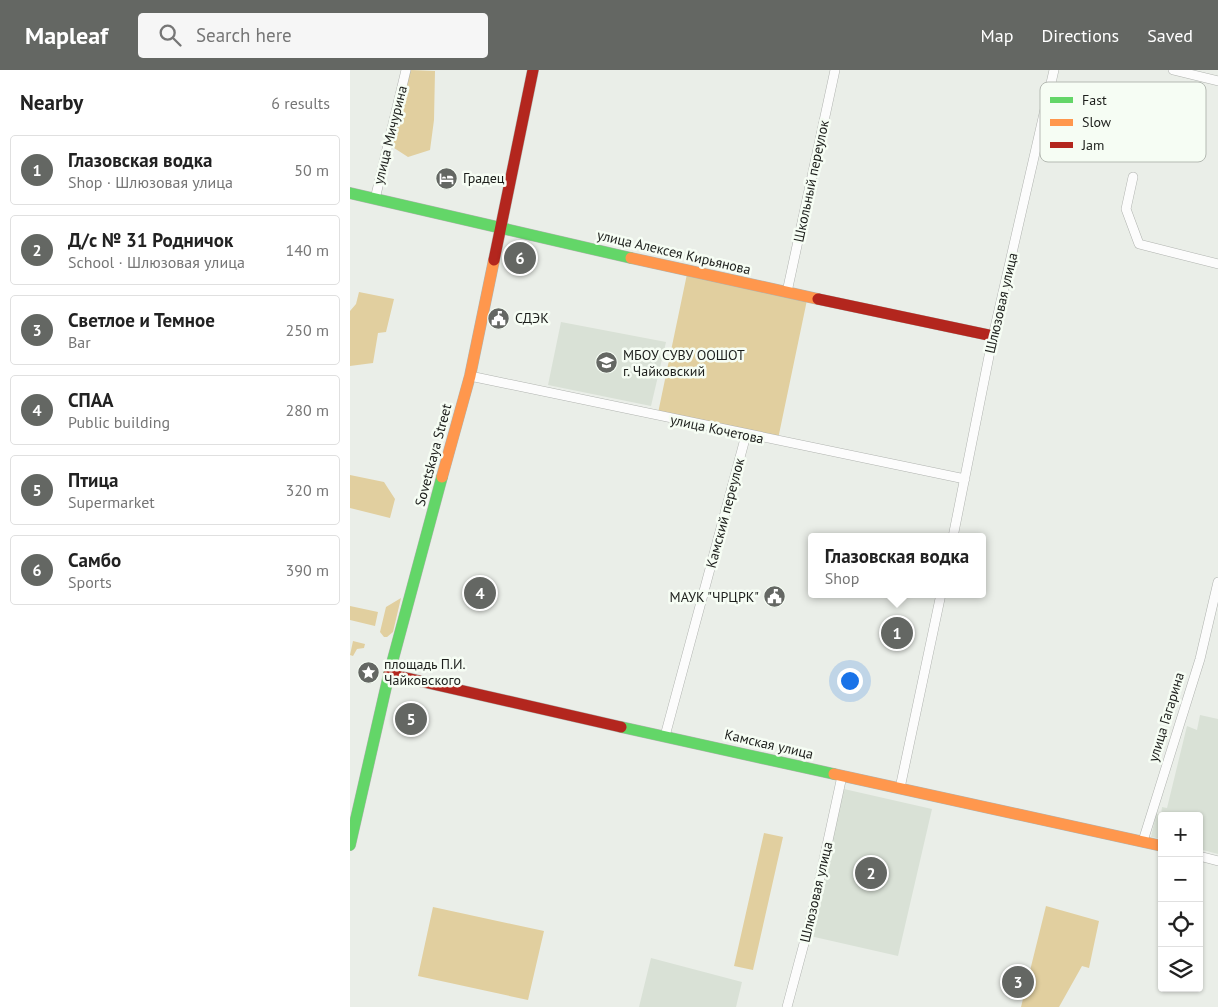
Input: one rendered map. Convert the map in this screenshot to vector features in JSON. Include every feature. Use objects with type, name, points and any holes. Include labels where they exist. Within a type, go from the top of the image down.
[{"type":"street","name":"улица Мичурина","points":[[374,199],[406,70]]},
{"type":"street","name":"Sovetskaya Street","points":[[350,845],[389,674],[470,376],[489,275],[501,228],[533,70]]},
{"type":"street","name":"Школьный переулок","points":[[787,292],[834,70]]},
{"type":"street","points":[[1173,70],[1218,81]]},
{"type":"street","name":"Шлюзовая улица","points":[[954,533],[993,336],[1040,131]]},
{"type":"street","points":[[1133,177],[1126,210],[1139,244],[1218,264]]},
{"type":"street","name":"улица Алексея Кирьянова","points":[[350,193],[787,292],[993,336]]},
{"type":"street","name":"улица Кочетова","points":[[470,376],[746,435],[965,479]]},
{"type":"street","name":"Камский переулок","points":[[665,736],[746,435]]},
{"type":"street","name":"улица Гагарина","points":[[1143,841],[1200,658],[1218,582]]},
{"type":"street","points":[[900,788],[940,598]]},
{"type":"street","name":"Камская улица","points":[[389,674],[842,776],[1143,841]]},
{"type":"street","name":"Шлюзовая улица","points":[[787,1007],[813,910],[842,776]]},
{"type":"street","points":[[1143,841],[1158,845]]},
{"type":"street","points":[[1203,857],[1218,861]]},
{"type":"shaded area","points":[[410,70],[435,71],[434,120],[430,150],[408,157],[391,146]]},
{"type":"shaded area","points":[[687,274],[807,300],[778,439],[658,413]]},
{"type":"shaded area","points":[[359,292],[394,299],[386,332],[378,333],[373,363],[350,366],[350,311],[356,304]]},
{"type":"shaded area","name":"МБОУ СУВУ ООШОТ г. Чайковский","points":[[561,322],[666,342],[651,406],[548,385]]},
{"type":"shaded area","points":[[350,475],[384,482],[395,499],[390,518],[350,508]]},
{"type":"shaded area","points":[[401,598],[393,632],[384,637],[380,632],[386,607]]},
{"type":"shaded area","points":[[350,606],[378,612],[375,626],[350,620]]},
{"type":"shaded area","points":[[353,641],[365,644],[364,648],[357,649],[353,656],[350,655]]},
{"type":"shaded area","points":[[1200,715],[1218,719],[1218,854],[1203,850],[1203,812],[1161,812],[1162,807],[1167,808],[1187,726],[1197,730]]},
{"type":"shaded area","points":[[844,789],[932,809],[898,956],[810,936]]},
{"type":"shaded area","points":[[1156,814],[1158,814],[1158,838],[1151,837]]},
{"type":"shaded area","points":[[764,833],[783,837],[753,970],[734,966]]},
{"type":"shaded area","points":[[1046,906],[1099,921],[1089,968],[1082,966],[1059,1007],[1021,1007]]},
{"type":"shaded area","points":[[433,907],[544,931],[528,1000],[418,976]]},
{"type":"shaded area","points":[[651,958],[742,982],[736,1007],[639,1007]]},
{"type":"traffic: fast","points":[[350,193],[631,258]]},
{"type":"traffic: fast","points":[[350,845],[389,674],[442,477]]},
{"type":"traffic: fast","points":[[621,727],[834,774]]},
{"type":"traffic: slow","points":[[631,258],[818,299]]},
{"type":"traffic: slow","points":[[442,477],[470,376],[494,260]]},
{"type":"traffic: slow","points":[[834,774],[1158,845]]},
{"type":"traffic: jam","points":[[494,260],[533,70]]},
{"type":"traffic: jam","points":[[818,299],[993,336]]},
{"type":"traffic: jam","points":[[389,674],[621,727]]},
{"type":"place","name":"Градец","points":[[447,178]]},
{"type":"place","name":"Самбо","points":[[520,258]]},
{"type":"place","name":"СДЭК","points":[[499,318]]},
{"type":"place","name":"МБОУ СУВУ ООШОТ г. Чайковский","points":[[607,363]]},
{"type":"place","name":"СПАА","points":[[480,593]]},
{"type":"place","name":"МАУК \"ЧРЦРК\"","points":[[775,597]]},
{"type":"place","name":"Глазовская водка","points":[[897,633]]},
{"type":"place","name":"площадь П.И. Чайковского","points":[[368,672]]},
{"type":"place","name":"Птица","points":[[411,719]]},
{"type":"place","name":"Д/с № 31 Родничок","points":[[871,873]]},
{"type":"place","name":"Светлое и Темное","points":[[1018,982]]}]
